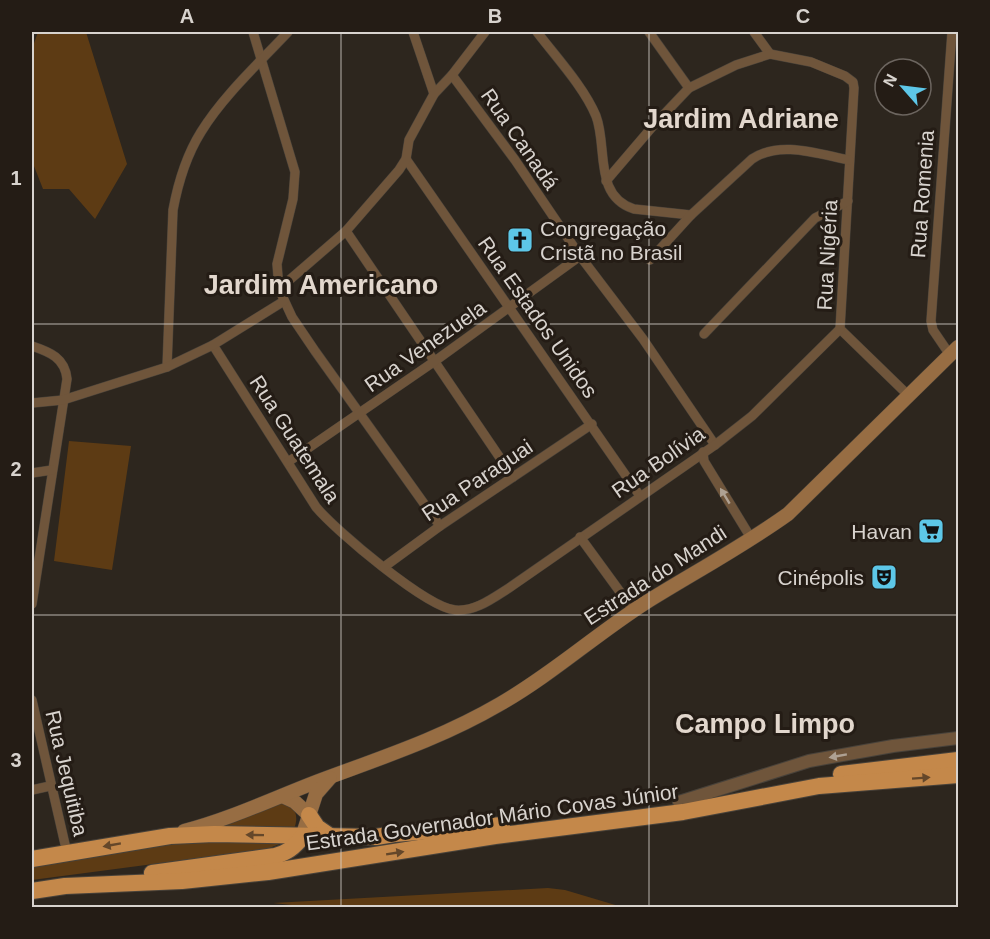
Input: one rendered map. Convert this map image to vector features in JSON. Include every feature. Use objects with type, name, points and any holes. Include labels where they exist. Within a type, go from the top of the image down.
[{"type":"highway","name":"Estrada Governador Mário Covas Júnior","points":[[32,860],[170,836],[214,834],[376,837],[477,827],[596,814],[679,802],[818,777],[958,760]]},
{"type":"highway","name":"Estrada Governador Mário Covas Júnior","points":[[32,891],[65,886],[182,881],[268,872],[495,836],[682,812],[819,786],[958,775]]},
{"type":"highway","points":[[309,815],[317,827],[333,838]]},
{"type":"highway","points":[[65,886],[275,856],[293,847],[302,837]]},
{"type":"main road","name":"Estrada do Mandi","points":[[170,836],[228,817],[428,742],[478,717],[536,681],[634,611],[788,514],[954,351]]},
{"type":"main road","points":[[302,837],[316,794],[333,776]]},
{"type":"main road","points":[[282,796],[295,802],[309,815]]},
{"type":"street","points":[[254,32],[295,172],[293,198],[277,264],[279,289],[315,351],[440,526]]},
{"type":"street","points":[[167,367],[173,210],[178,184],[200,134],[213,115],[288,32]]},
{"type":"street","points":[[413,32],[434,94]]},
{"type":"street","points":[[279,289],[346,231],[394,176],[406,159],[409,140],[434,94],[452,75],[485,32]]},
{"type":"street","points":[[537,32],[592,108],[599,130],[606,181],[614,197],[634,209],[691,215]]},
{"type":"street","points":[[649,32],[689,88]]},
{"type":"street","points":[[606,181],[689,88],[736,65],[770,54],[754,32]]},
{"type":"street","name":"Rua Romenia","points":[[952,32],[931,321],[933,330],[954,351]]},
{"type":"street","name":"Rua Nigéria","points":[[770,54],[811,62],[830,69],[850,79],[854,88],[840,328],[909,396]]},
{"type":"street","name":"Rua Canadá","points":[[452,75],[580,256],[643,339],[715,445]]},
{"type":"street","points":[[650,260],[691,215],[762,152],[784,149],[849,160]]},
{"type":"street","name":"Rua Estados Unidos","points":[[406,159],[640,496]]},
{"type":"street","points":[[704,334],[810,223],[826,211],[848,201]]},
{"type":"street","points":[[346,231],[513,477]]},
{"type":"street","name":"Rua Venezuela","points":[[288,462],[435,361],[580,256]]},
{"type":"street","points":[[32,403],[63,400],[167,367],[213,345],[284,301]]},
{"type":"street","name":"Rua Bolívia","points":[[480,606],[715,445],[778,392],[840,328]]},
{"type":"street","name":"Rua Guatemala","points":[[213,345],[252,409],[328,522],[384,567],[437,604],[448,609],[465,610],[480,606]]},
{"type":"street","points":[[32,346],[51,353],[62,362],[67,379],[32,604]]},
{"type":"street","name":"Rua Paraguai","points":[[384,567],[440,526],[592,424]]},
{"type":"street","points":[[703,452],[704,461],[751,538]]},
{"type":"street","points":[[32,473],[52,470]]},
{"type":"street","points":[[32,538],[43,537]]},
{"type":"street","points":[[580,537],[634,611]]},
{"type":"street","name":"Rua Jequitiba","points":[[32,700],[34,723],[67,853]]},
{"type":"street","points":[[679,802],[809,761],[881,748],[958,738]]},
{"type":"street","points":[[32,789],[50,786]]},
{"type":"shaded area","points":[[38,32],[86,32],[127,164],[95,219],[69,189],[43,189],[32,161],[32,49]]},
{"type":"shaded area","points":[[69,441],[131,446],[112,570],[54,561]]},
{"type":"shaded area","points":[[282,803],[295,813],[294,829],[215,827],[274,804]]},
{"type":"shaded area","points":[[185,840],[282,843],[267,849],[32,880],[32,867]]},
{"type":"shaded area","points":[[548,888],[565,890],[622,907],[319,908],[273,903]]},
{"type":"place","name":"Congregação Cristã no Brasil","points":[[520,240]]},
{"type":"place","name":"Havan","points":[[931,531]]},
{"type":"place","name":"Cinépolis","points":[[884,577]]},
{"type":"district","name":"Jardim Adriane","points":[[741,119]]},
{"type":"district","name":"Jardim Americano","points":[[321,285]]},
{"type":"district","name":"Campo Limpo","points":[[765,724]]}]
